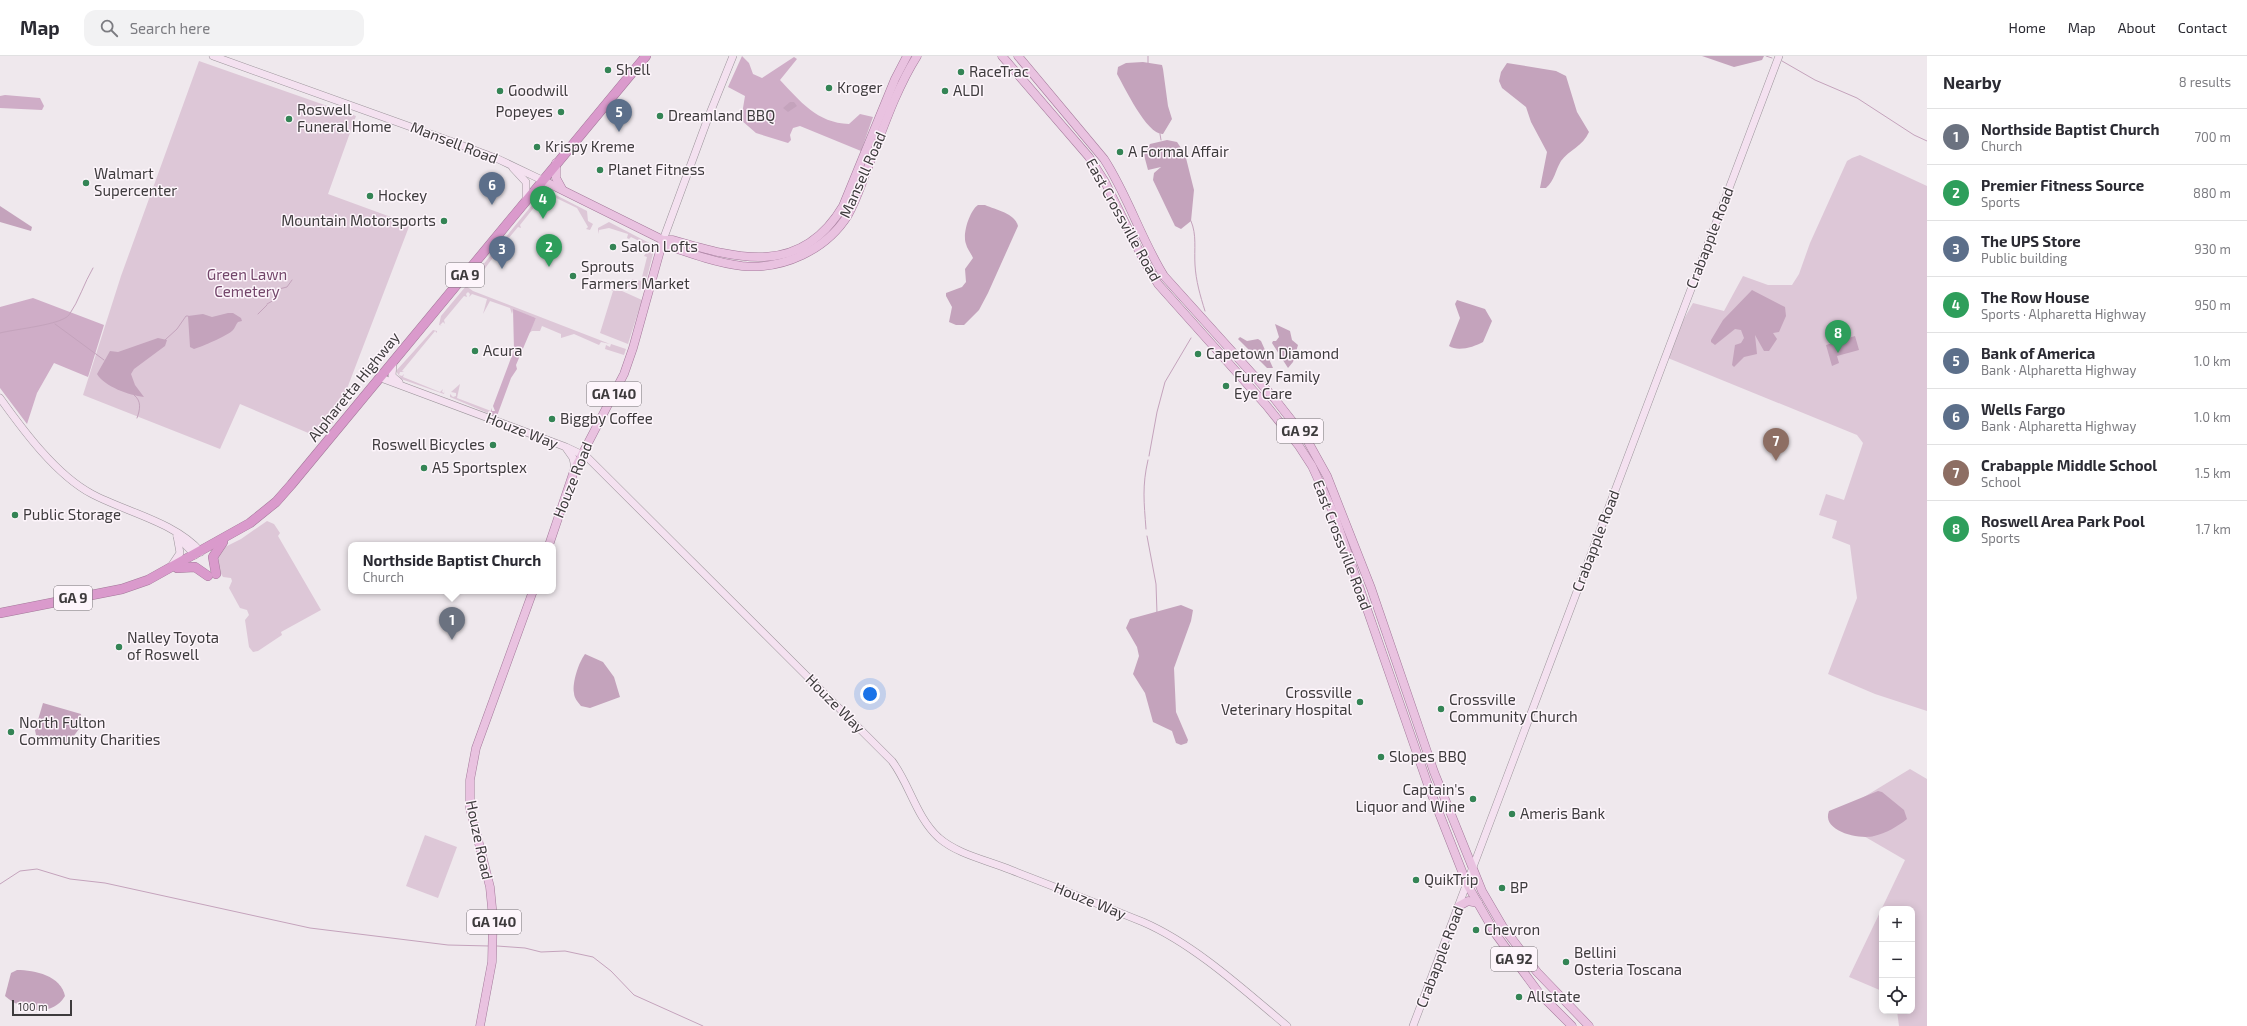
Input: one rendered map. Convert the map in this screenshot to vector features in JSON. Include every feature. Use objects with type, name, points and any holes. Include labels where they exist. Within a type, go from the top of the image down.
[{"type":"highway","name":"Alpharetta Highway","points":[[0,613],[122,589],[148,580],[250,523],[278,500],[381,378],[542,180],[646,56]]},
{"type":"highway","points":[[169,569],[192,566],[212,575],[214,554],[219,546],[232,534]]},
{"type":"main road","name":"Mansell Road","points":[[663,240],[673,240],[737,257],[766,258],[801,247],[831,230],[847,199],[893,85],[907,56]]},
{"type":"main road","name":"Mansell Road","points":[[542,180],[663,240],[669,246],[676,249],[735,265],[771,266],[804,255],[848,215],[894,100],[917,56]]},
{"type":"main road","name":"East Crossville Road","points":[[1002,56],[1089,157],[1105,182],[1144,262],[1158,284],[1266,405],[1299,446],[1312,466],[1335,518],[1428,786],[1467,884]]},
{"type":"main road","name":"East Crossville Road","points":[[1018,56],[1104,159],[1114,175],[1152,257],[1164,276],[1274,398],[1307,440],[1327,476],[1370,588],[1434,772],[1473,869]]},
{"type":"main road","points":[[556,163],[557,180],[564,191]]},
{"type":"main road","points":[[643,231],[656,245],[657,263]]},
{"type":"main road","name":"Houze Road","points":[[549,542],[575,468],[624,374],[633,348],[663,240]]},
{"type":"main road","points":[[657,263],[669,250],[676,249]]},
{"type":"main road","name":"Houze Road","points":[[480,1026],[492,962],[493,918],[490,887],[470,808],[470,780],[476,748],[532,594]]},
{"type":"main road","name":"GA 92","points":[[1473,869],[1482,891],[1503,927],[1537,972],[1589,1026]]},
{"type":"main road","name":"GA 92","points":[[1467,884],[1495,933],[1522,970],[1544,998],[1572,1026]]},
{"type":"main road","points":[[1459,906],[1468,901],[1478,903]]},
{"type":"street","name":"Mansell Road","points":[[213,56],[508,164],[542,180]]},
{"type":"street","name":"Houze Road","points":[[663,240],[707,120],[733,56]]},
{"type":"street","name":"Crabapple Road","points":[[1414,1026],[1779,56]]},
{"type":"street","points":[[508,164],[526,182],[526,200]]},
{"type":"street","points":[[393,363],[391,372],[393,378],[409,389]]},
{"type":"street","name":"Houze Way","points":[[381,378],[582,454],[595,465],[892,761],[910,789],[922,817],[940,838],[966,854],[1031,877],[1161,931],[1196,954],[1287,1026]]},
{"type":"street","points":[[0,398],[14,417],[52,461],[75,483],[105,500],[184,536],[198,553]]},
{"type":"street","points":[[566,447],[573,458],[575,468]]},
{"type":"street","points":[[169,569],[180,553],[175,533]]},
{"type":"green space","name":"Green Lawn Cemetery","points":[[199,61],[356,116],[328,194],[410,224],[335,420],[320,438],[240,404],[220,449],[83,395],[121,276]]},
{"type":"green space","points":[[1860,155],[1927,186],[1927,711],[1875,694],[1828,674],[1857,598],[1850,545],[1832,538],[1837,521],[1819,515],[1826,494],[1844,500],[1863,443],[1857,435],[1663,356],[1693,303],[1724,311],[1743,276],[1768,285],[1792,285],[1799,274],[1810,243],[1847,161]]},
{"type":"green space","points":[[542,193],[551,193],[549,198],[544,195],[520,225],[521,228],[518,227],[508,239],[510,242],[505,238]]},
{"type":"green space","points":[[552,193],[587,211],[588,221],[593,224],[590,230],[586,229],[588,227],[577,208],[552,196],[550,198]]},
{"type":"green space","points":[[609,222],[653,245],[654,250],[644,289],[634,290],[622,283],[626,280],[632,281],[632,279],[641,281],[647,257],[644,256],[648,250],[644,247],[645,244],[631,237],[629,239],[627,238],[628,234],[609,228],[599,230],[598,234],[598,228]]},
{"type":"green space","points":[[498,246],[505,249],[500,248],[475,282],[473,282],[471,280]]},
{"type":"green space","points":[[466,286],[473,291],[610,344],[601,342],[599,345],[574,334],[561,338],[561,334],[542,326],[540,331],[532,331],[528,334],[536,318],[513,310],[512,314],[510,308],[490,301],[483,314],[487,299],[472,294],[469,297],[470,294],[468,292],[466,294],[467,297],[464,296],[444,320],[445,324],[443,322],[440,325],[443,326],[439,325],[441,316]]},
{"type":"green space","points":[[614,288],[615,291],[622,291],[642,300],[628,344],[600,333],[613,291],[610,289]]},
{"type":"green space","points":[[433,330],[437,331],[437,333],[435,331],[402,371],[404,372],[400,372],[399,375],[402,376],[404,374],[403,377],[440,392],[443,389],[442,392],[444,393],[445,389],[444,394],[401,379],[396,371]]},
{"type":"green space","points":[[611,344],[626,349],[624,355],[605,349],[606,345],[610,347]]},
{"type":"green space","points":[[460,384],[457,398],[491,411],[490,414],[450,397],[450,394],[453,397],[456,396],[456,393],[451,392]]},
{"type":"green space","points":[[267,521],[274,524],[280,533],[278,536],[321,610],[281,632],[282,635],[258,651],[253,652],[249,647],[245,620],[249,615],[247,610],[240,608],[229,588],[232,581],[231,578],[223,577],[215,564],[217,551],[241,539]]},
{"type":"green space","points":[[1910,769],[1927,779],[1927,1026],[1899,1026],[1897,1014],[1915,1014],[1915,906],[1883,906],[1905,860],[1831,817]]},
{"type":"green space","points":[[425,835],[457,847],[438,898],[406,886]]},
{"type":"green space","points":[[1879,914],[1879,990],[1849,977]]},
{"type":"shaded area","points":[[742,56],[749,63],[753,74],[762,78],[794,57],[797,59],[780,80],[810,110],[828,120],[849,124],[860,114],[873,117],[861,151],[800,126],[793,128],[790,135],[791,140],[788,143],[756,133],[741,120],[745,96],[728,87]]},
{"type":"shaded area","points":[[1702,56],[1764,56],[1762,60],[1734,67]]},
{"type":"shaded area","points":[[1143,62],[1162,65],[1168,106],[1172,119],[1163,134],[1150,127],[1137,110],[1117,74],[1118,67],[1126,63]]},
{"type":"shaded area","points":[[1507,63],[1556,71],[1566,76],[1577,112],[1589,132],[1580,144],[1564,157],[1553,179],[1546,188],[1540,188],[1547,152],[1531,122],[1526,107],[1502,88],[1499,81],[1501,72]]},
{"type":"shaded area","points":[[5,95],[40,98],[44,106],[42,110],[0,108],[0,96]]},
{"type":"shaded area","points":[[790,102],[794,102],[797,106],[788,112],[783,108]]},
{"type":"shaded area","points":[[1167,140],[1177,142],[1185,154],[1194,190],[1191,221],[1181,229],[1175,226],[1153,180],[1154,173],[1161,167],[1148,170],[1144,155],[1150,144]]},
{"type":"shaded area","points":[[978,205],[985,205],[1009,215],[1018,226],[979,310],[964,325],[956,325],[949,322],[952,307],[946,293],[962,287],[966,282],[965,269],[973,258],[967,248],[965,240],[966,229],[975,208]]},
{"type":"shaded area","points":[[0,206],[32,227],[31,231],[0,222]]},
{"type":"shaded area","points":[[1752,290],[1785,307],[1786,316],[1779,332],[1773,333],[1777,339],[1769,351],[1764,351],[1755,335],[1757,354],[1744,357],[1734,367],[1732,365],[1735,345],[1741,343],[1744,338],[1741,330],[1735,329],[1715,345],[1711,342],[1711,340],[1723,320]]},
{"type":"shaded area","points":[[33,298],[104,325],[88,377],[54,363],[37,393],[27,424],[0,388],[0,307]]},
{"type":"shaded area","points":[[1457,300],[1485,309],[1492,321],[1483,342],[1475,346],[1457,349],[1449,346],[1460,318],[1455,304]]},
{"type":"shaded area","points":[[513,309],[536,318],[516,365],[517,369],[511,378],[497,416],[490,414],[492,408],[492,411],[495,411],[493,406],[514,350]]},
{"type":"shaded area","points":[[233,313],[241,318],[242,321],[238,322],[233,330],[221,338],[194,349],[190,347],[188,316],[203,314],[212,317]]},
{"type":"shaded area","points":[[1275,324],[1290,331],[1292,340],[1298,345],[1293,362],[1288,368],[1272,343],[1279,337]]},
{"type":"shaded area","points":[[1855,336],[1859,350],[1837,356],[1839,363],[1832,366],[1826,345]]},
{"type":"shaded area","points":[[1240,337],[1247,341],[1258,339],[1261,341],[1273,368],[1267,368],[1238,339]]},
{"type":"shaded area","points":[[158,338],[167,340],[165,346],[134,369],[131,374],[135,385],[144,397],[118,390],[106,383],[97,374],[110,351],[118,352]]},
{"type":"shaded area","points":[[1181,605],[1193,610],[1191,621],[1174,668],[1176,712],[1188,740],[1187,743],[1181,745],[1176,743],[1172,731],[1153,722],[1145,693],[1133,674],[1139,656],[1137,647],[1126,628],[1130,619]]},
{"type":"shaded area","points":[[585,654],[603,662],[614,677],[620,697],[590,708],[581,706],[576,700],[574,683],[578,667]]},
{"type":"shaded area","points":[[43,703],[81,714],[82,725],[67,745],[36,735],[35,730]]},
{"type":"shaded area","points":[[1878,791],[1882,792],[1904,810],[1907,819],[1887,831],[1867,837],[1851,835],[1836,829],[1831,824],[1828,818],[1829,811]]},
{"type":"shaded area","points":[[17,970],[32,971],[53,979],[63,989],[65,996],[59,1003],[45,1010],[28,1008],[12,1001],[5,996],[11,973]]},
{"type":"waterway","points":[[1148,56],[1148,63]]},
{"type":"waterway","points":[[1766,56],[1772,58]]},
{"type":"waterway","points":[[1782,61],[1815,80],[1857,98],[1914,135],[1927,141]]},
{"type":"waterway","points":[[1160,134],[1161,140]]},
{"type":"waterway","points":[[1191,221],[1195,237],[1196,277],[1205,311]]},
{"type":"waterway","points":[[0,333],[48,324],[69,315],[73,310],[93,268]]},
{"type":"waterway","points":[[279,289],[287,287],[292,280]]},
{"type":"waterway","points":[[267,304],[274,300],[279,291]]},
{"type":"waterway","points":[[258,314],[267,305]]},
{"type":"waterway","points":[[165,340],[177,329],[186,316],[188,316]]},
{"type":"waterway","points":[[55,324],[104,360]]},
{"type":"waterway","points":[[1149,456],[1157,412],[1165,382],[1191,338]]},
{"type":"waterway","points":[[134,395],[137,397],[139,403],[137,418]]},
{"type":"waterway","points":[[1146,529],[1144,486],[1148,460]]},
{"type":"waterway","points":[[1147,536],[1156,584],[1157,613]]},
{"type":"waterway","points":[[0,884],[20,871],[37,869],[70,879],[105,883],[310,928],[448,945],[489,946]]},
{"type":"waterway","points":[[497,946],[525,948],[541,952],[565,951],[593,957],[611,971],[634,995],[703,1026]]},
{"type":"place","name":"Shell","points":[[608,70]]},
{"type":"place","name":"RaceTrac","points":[[961,72]]},
{"type":"place","name":"Kroger","points":[[829,88]]},
{"type":"place","name":"Goodwill","points":[[500,91]]},
{"type":"place","name":"ALDI","points":[[945,91]]},
{"type":"place","name":"Popeyes","points":[[561,112]]},
{"type":"place","name":"Dreamland BBQ","points":[[660,116]]},
{"type":"place","name":"Roswell Funeral Home","points":[[289,119]]},
{"type":"place","name":"Bank of America","points":[[619,132]]},
{"type":"place","name":"Krispy Kreme","points":[[537,147]]},
{"type":"place","name":"A Formal Affair","points":[[1120,152]]},
{"type":"place","name":"Planet Fitness","points":[[600,170]]},
{"type":"place","name":"Walmart Supercenter","points":[[86,183]]},
{"type":"place","name":"Hockey","points":[[370,196]]},
{"type":"place","name":"Wells Fargo","points":[[492,205]]},
{"type":"place","name":"The Row House","points":[[543,219]]},
{"type":"place","name":"Mountain Motorsports","points":[[444,221]]},
{"type":"place","name":"Salon Lofts","points":[[613,247]]},
{"type":"place","name":"Premier Fitness Source","points":[[549,267]]},
{"type":"place","name":"The UPS Store","points":[[502,269]]},
{"type":"place","name":"Sprouts Farmers Market","points":[[573,276]]},
{"type":"place","name":"Acura","points":[[475,351]]},
{"type":"place","name":"Roswell Area Park Pool","points":[[1838,353]]},
{"type":"place","name":"Capetown Diamond","points":[[1198,354]]},
{"type":"place","name":"Furey Family Eye Care","points":[[1226,386]]},
{"type":"place","name":"Biggby Coffee","points":[[552,419]]},
{"type":"place","name":"Roswell Bicycles","points":[[493,445]]},
{"type":"place","name":"Crabapple Middle School","points":[[1776,461]]},
{"type":"place","name":"A5 Sportsplex","points":[[424,468]]},
{"type":"place","name":"Public Storage","points":[[15,515]]},
{"type":"place","name":"Northside Baptist Church","points":[[452,640]]},
{"type":"place","name":"Nalley Toyota of Roswell","points":[[119,647]]},
{"type":"place","name":"Crossville Veterinary Hospital","points":[[1360,702]]},
{"type":"place","name":"Crossville Community Church","points":[[1441,709]]},
{"type":"place","name":"North Fulton Community Charities","points":[[11,732]]},
{"type":"place","name":"Slopes BBQ","points":[[1381,757]]},
{"type":"place","name":"Captain's Liquor and Wine","points":[[1473,799]]},
{"type":"place","name":"Ameris Bank","points":[[1512,814]]},
{"type":"place","name":"QuikTrip","points":[[1416,880]]},
{"type":"place","name":"BP","points":[[1502,888]]},
{"type":"place","name":"Chevron","points":[[1476,930]]},
{"type":"place","name":"Bellini Osteria Toscana","points":[[1566,962]]},
{"type":"place","name":"Allstate","points":[[1519,997]]}]
